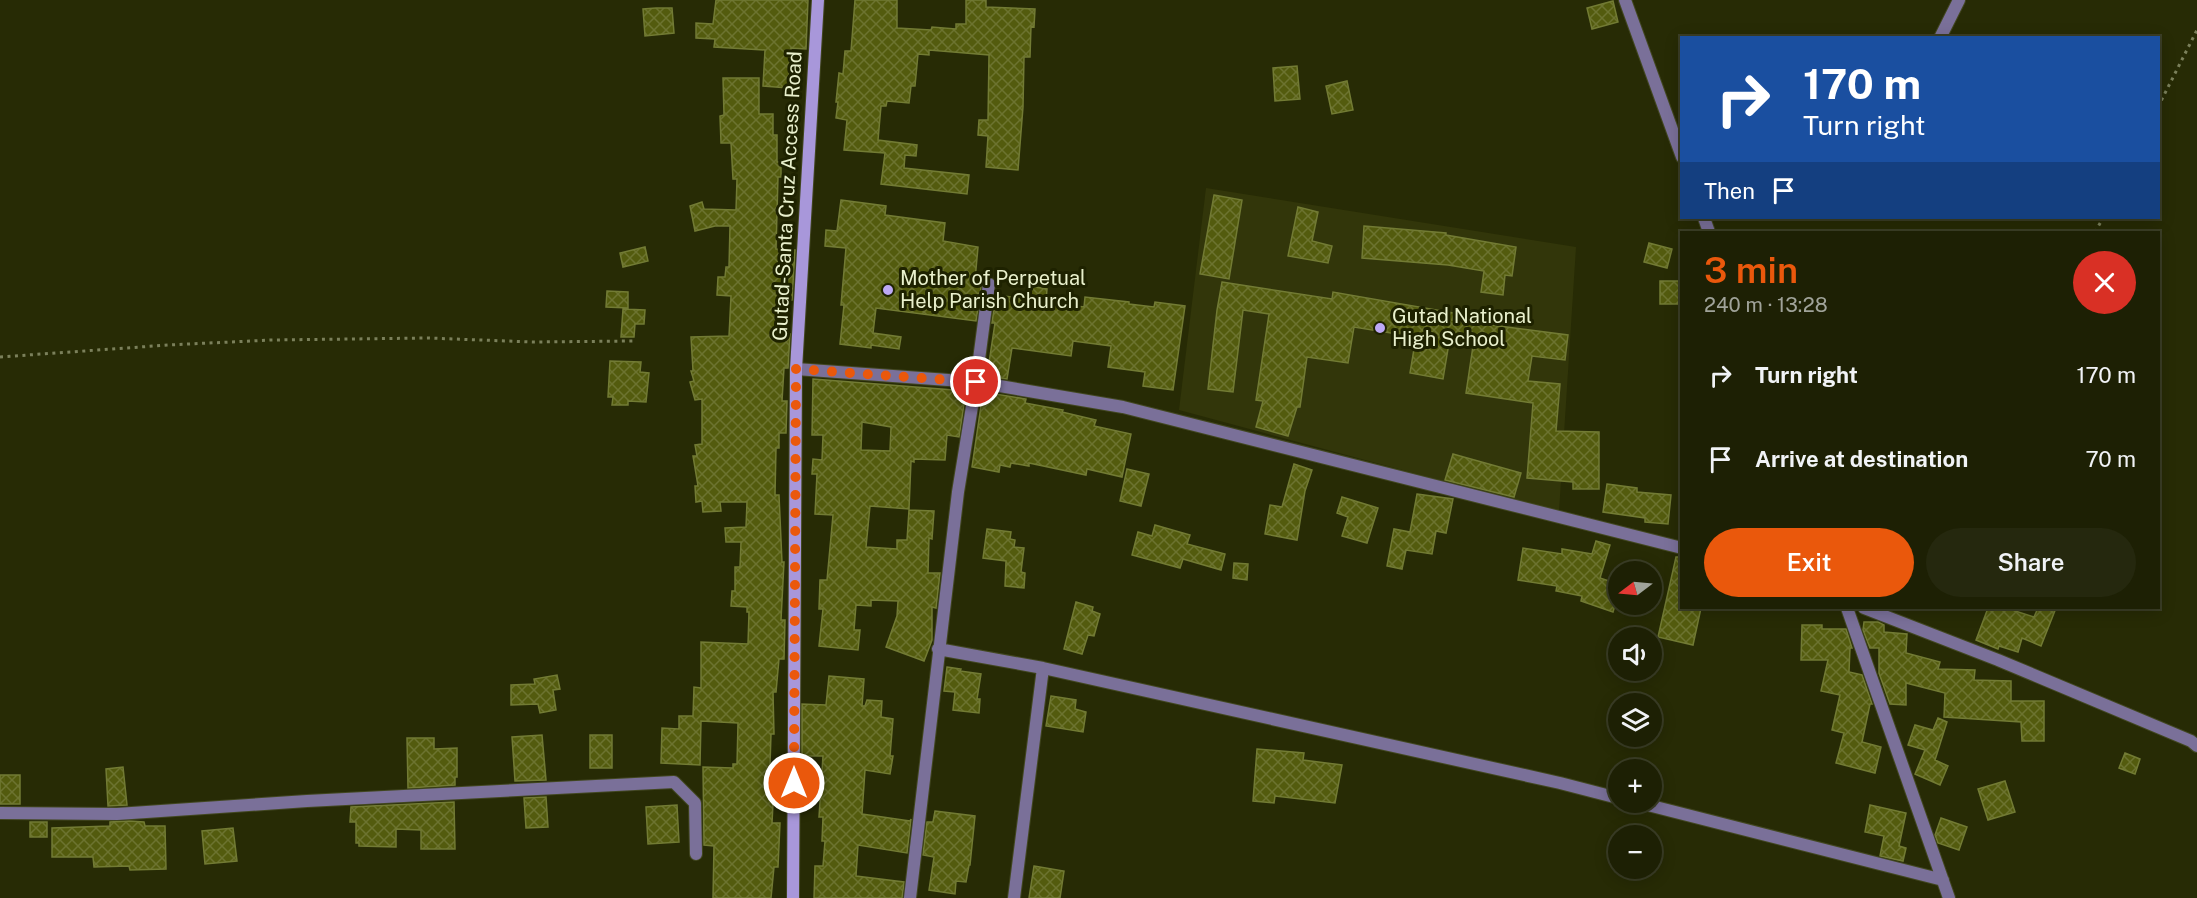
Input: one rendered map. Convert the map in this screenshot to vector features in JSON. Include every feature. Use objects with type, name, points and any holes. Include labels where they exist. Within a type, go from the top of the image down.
[{"type":"main road","name":"Gutad-Santa Cruz Access Road","points":[[793,898],[796,369],[818,0]]},
{"type":"street","points":[[1625,0],[1680,151]]},
{"type":"street","points":[[1941,36],[1959,0]]},
{"type":"street","points":[[910,898],[958,492],[989,284]]},
{"type":"street","points":[[796,369],[976,382],[1123,407],[1680,547]]},
{"type":"street","points":[[1847,609],[1949,898]]},
{"type":"street","points":[[1867,609],[1998,660],[2191,741],[2197,746]]},
{"type":"street","points":[[938,649],[1043,668],[1608,795]]},
{"type":"street","points":[[1014,898],[1043,668]]},
{"type":"street","points":[[0,813],[117,814],[307,801],[674,782],[695,803],[696,854]]},
{"type":"street","points":[[1662,809],[1943,880]]},
{"type":"path","points":[[2160,103],[2197,30]]},
{"type":"path","points":[[0,357],[272,340],[428,338],[532,342],[633,341]]},
{"type":"shaded area","name":"Gutad National High School","points":[[1206,188],[1576,247],[1559,512],[1179,410]]},
{"type":"building","points":[[716,0],[808,0],[806,49],[791,48],[788,88],[763,86],[765,50],[714,47],[715,39],[696,38],[696,23],[713,24]]},
{"type":"building","points":[[855,0],[897,0],[897,28],[931,30],[932,27],[956,29],[956,24],[966,24],[966,0],[986,0],[986,7],[1035,9],[1034,27],[1031,26],[1030,57],[1024,57],[1018,170],[986,167],[988,136],[978,135],[979,120],[988,120],[989,55],[929,50],[929,55],[918,54],[915,86],[911,86],[909,103],[887,101],[886,106],[881,106],[878,140],[917,145],[916,156],[905,155],[904,168],[969,175],[967,194],[881,184],[885,153],[844,150],[847,120],[836,118],[838,102],[836,102],[839,73],[843,74],[845,51],[851,51]]},
{"type":"building","points":[[1613,1],[1618,22],[1592,29],[1587,8]]},
{"type":"building","points":[[672,8],[674,33],[645,36],[643,9]]},
{"type":"building","points":[[1297,66],[1300,99],[1275,101],[1273,68]]},
{"type":"building","points":[[723,78],[759,78],[759,114],[773,114],[773,135],[777,135],[777,162],[781,162],[781,177],[778,177],[776,249],[795,250],[792,300],[779,299],[778,334],[790,334],[788,368],[784,368],[782,401],[787,401],[786,433],[779,433],[779,448],[776,448],[775,495],[779,495],[782,562],[784,562],[781,620],[785,620],[784,659],[779,659],[776,692],[773,692],[774,734],[771,734],[770,765],[775,765],[772,823],[780,823],[778,867],[774,867],[771,898],[713,898],[714,846],[704,845],[703,767],[733,768],[733,764],[737,764],[738,723],[701,721],[700,765],[661,763],[662,728],[679,729],[679,716],[693,716],[694,687],[701,688],[701,642],[748,644],[749,612],[747,612],[747,607],[731,606],[732,591],[735,591],[735,567],[740,567],[741,542],[726,542],[725,528],[746,527],[747,502],[720,502],[721,511],[703,512],[702,501],[696,502],[695,486],[698,486],[693,456],[697,456],[695,445],[702,444],[702,399],[695,400],[690,382],[694,381],[691,371],[693,371],[691,337],[729,336],[731,296],[717,295],[718,277],[725,277],[726,267],[729,267],[730,226],[715,226],[695,231],[690,206],[702,202],[704,209],[736,210],[737,179],[733,179],[731,143],[721,143],[720,116],[724,115]]},
{"type":"building","points":[[1347,81],[1353,110],[1332,114],[1326,86]]},
{"type":"building","points":[[1214,195],[1242,200],[1229,279],[1200,274]]},
{"type":"building","points":[[841,200],[886,206],[885,215],[945,223],[943,241],[978,247],[975,280],[982,281],[976,321],[876,308],[873,333],[901,337],[899,349],[840,344],[846,248],[825,246],[826,230],[837,231]]},
{"type":"building","points":[[1298,207],[1318,212],[1312,241],[1332,246],[1328,263],[1288,256]]},
{"type":"building","points":[[1364,226],[1446,233],[1446,235],[1516,247],[1512,276],[1505,275],[1503,295],[1481,292],[1484,271],[1448,265],[1362,258]]},
{"type":"building","points":[[1649,243],[1672,249],[1667,268],[1644,262]]},
{"type":"building","points":[[645,247],[648,261],[623,267],[620,253]]},
{"type":"building","points":[[1660,281],[1680,281],[1680,304],[1660,304]]},
{"type":"building","points":[[1222,282],[1332,299],[1333,292],[1454,313],[1452,320],[1568,335],[1565,360],[1532,356],[1528,381],[1560,384],[1556,431],[1599,432],[1599,489],[1573,489],[1573,482],[1527,478],[1533,403],[1466,393],[1473,346],[1449,343],[1443,379],[1410,373],[1416,337],[1354,327],[1348,363],[1307,357],[1300,407],[1297,407],[1288,436],[1256,427],[1263,401],[1256,400],[1269,314],[1243,310],[1233,392],[1208,389]]},
{"type":"building","points":[[1029,286],[1047,289],[1046,302],[1084,307],[1085,297],[1154,307],[1155,302],[1185,306],[1173,390],[1143,386],[1145,372],[1108,367],[1111,346],[1073,341],[1071,356],[1012,348],[1007,379],[987,376],[995,323],[992,323],[996,295],[1027,299]]},
{"type":"building","points":[[607,291],[628,292],[628,308],[606,307]]},
{"type":"building","points":[[623,309],[645,310],[644,324],[635,324],[634,337],[621,337]]},
{"type":"building","points":[[610,361],[641,362],[640,372],[649,373],[646,402],[628,401],[628,405],[612,405],[613,397],[608,397]]},
{"type":"building","points":[[813,379],[966,391],[959,437],[947,435],[945,460],[914,459],[914,462],[911,461],[909,509],[870,506],[866,547],[897,549],[897,540],[907,540],[909,510],[934,511],[932,539],[929,538],[928,573],[940,573],[936,608],[932,607],[932,640],[924,661],[886,647],[897,616],[898,601],[871,600],[871,606],[856,605],[854,630],[860,630],[858,650],[819,646],[823,609],[819,609],[820,580],[827,580],[833,515],[815,514],[817,474],[812,474],[813,459],[822,460],[823,435],[812,435]],"holes":[[[862,422],[891,427],[890,451],[861,450]]]},
{"type":"building","points":[[983,392],[1026,399],[1025,403],[1063,410],[1062,412],[1096,420],[1094,426],[1131,434],[1122,477],[1087,469],[1086,475],[1029,463],[1029,466],[1011,463],[1010,467],[1000,465],[999,472],[972,467]]},
{"type":"building","points":[[1453,454],[1521,473],[1514,497],[1445,480]]},
{"type":"building","points":[[1294,464],[1312,470],[1305,491],[1297,540],[1265,534],[1270,505],[1282,507]]},
{"type":"building","points":[[1127,469],[1149,474],[1141,506],[1120,501]]},
{"type":"building","points":[[1607,484],[1637,488],[1637,492],[1671,495],[1668,524],[1645,522],[1645,518],[1603,512]]},
{"type":"building","points":[[1417,494],[1453,499],[1446,533],[1436,531],[1432,554],[1406,550],[1402,569],[1387,566],[1394,529],[1410,532]]},
{"type":"building","points":[[1342,497],[1378,508],[1367,543],[1342,536],[1348,517],[1337,513]]},
{"type":"building","points":[[1155,525],[1190,535],[1187,544],[1225,554],[1221,570],[1183,559],[1180,568],[1132,555],[1138,532],[1152,536]]},
{"type":"building","points":[[987,529],[1011,532],[1010,539],[1015,540],[1014,547],[1024,548],[1021,572],[1025,573],[1024,588],[1005,586],[1006,561],[983,558]]},
{"type":"building","points":[[1596,541],[1610,545],[1600,578],[1608,581],[1608,610],[1581,601],[1582,596],[1556,591],[1557,586],[1518,580],[1523,548],[1562,554],[1562,549],[1592,554]]},
{"type":"building","points":[[1676,557],[1680,557],[1680,609],[1701,609],[1693,645],[1662,638],[1660,627]]},
{"type":"building","points":[[1234,563],[1248,564],[1247,580],[1233,578]]},
{"type":"building","points":[[1076,602],[1093,607],[1092,611],[1100,614],[1094,636],[1088,635],[1082,654],[1064,649]]},
{"type":"building","points":[[1988,609],[2009,609],[2034,617],[2038,609],[2056,609],[2041,646],[2022,638],[2018,652],[1999,646],[1998,649],[1976,640]]},
{"type":"building","points":[[1864,622],[1878,622],[1884,625],[1884,632],[1907,634],[1906,653],[1940,662],[1938,669],[1975,670],[1974,680],[2011,681],[2011,701],[2044,701],[2044,741],[2022,741],[2021,722],[1944,717],[1945,693],[1906,683],[1906,705],[1890,704],[1879,673],[1879,648],[1870,648],[1863,630]]},
{"type":"building","points":[[1802,625],[1822,625],[1822,629],[1846,629],[1852,648],[1850,648],[1849,672],[1862,675],[1872,704],[1870,704],[1862,742],[1881,747],[1875,773],[1836,763],[1844,733],[1832,730],[1840,695],[1821,691],[1828,660],[1801,660]]},
{"type":"building","points":[[947,667],[981,674],[977,699],[980,699],[979,713],[953,710],[955,692],[944,691]]},
{"type":"building","points":[[557,675],[560,689],[553,690],[556,710],[540,713],[538,704],[511,705],[511,685],[535,684],[534,679]]},
{"type":"building","points":[[829,676],[864,679],[862,706],[865,706],[867,700],[882,701],[881,717],[893,719],[890,756],[893,756],[890,774],[865,770],[862,814],[910,821],[911,819],[907,853],[858,845],[856,876],[904,882],[902,898],[814,898],[815,866],[823,866],[825,841],[822,841],[823,817],[819,817],[823,756],[802,756],[802,704],[826,705]]},
{"type":"building","points":[[1051,696],[1076,700],[1075,709],[1086,712],[1083,732],[1046,726]]},
{"type":"building","points":[[1938,718],[1947,722],[1935,760],[1948,766],[1940,785],[1915,774],[1925,750],[1908,745],[1915,725],[1933,730]]},
{"type":"building","points":[[542,735],[546,780],[515,781],[512,737]]},
{"type":"building","points":[[590,735],[612,735],[612,768],[590,768]]},
{"type":"building","points":[[407,738],[434,738],[434,749],[457,748],[455,785],[408,788]]},
{"type":"building","points":[[1257,749],[1304,753],[1303,760],[1342,765],[1335,803],[1275,796],[1274,803],[1253,801]]},
{"type":"building","points":[[2125,753],[2140,759],[2135,774],[2119,768]]},
{"type":"building","points":[[123,767],[127,805],[108,806],[106,769]]},
{"type":"building","points":[[0,775],[20,775],[20,804],[0,804]]},
{"type":"building","points":[[2005,781],[2015,812],[1988,820],[1978,789]]},
{"type":"building","points":[[546,797],[548,827],[526,828],[524,798]]},
{"type":"building","points":[[454,802],[455,849],[421,849],[421,830],[396,829],[396,847],[359,846],[359,843],[356,843],[356,822],[350,822],[351,807]]},
{"type":"building","points":[[677,805],[679,842],[648,844],[646,807]]},
{"type":"building","points":[[1870,805],[1906,813],[1899,846],[1906,848],[1903,861],[1880,856],[1884,836],[1865,832]]},
{"type":"building","points":[[935,811],[975,816],[966,882],[956,881],[955,894],[929,890],[934,857],[923,855],[927,822],[933,822]]},
{"type":"building","points":[[1941,818],[1967,827],[1959,850],[1938,843],[1935,835]]},
{"type":"building","points":[[30,822],[47,822],[47,837],[30,837]]},
{"type":"building","points":[[110,822],[144,822],[145,826],[165,826],[166,869],[130,870],[129,866],[94,867],[93,857],[52,857],[52,828],[110,826]]},
{"type":"building","points":[[233,828],[237,861],[205,864],[202,831]]},
{"type":"building","points":[[1034,866],[1064,871],[1060,898],[1029,898]]},
{"type":"place","name":"Mother of Perpetual Help Parish Church","points":[[888,290]]},
{"type":"place","name":"Gutad National High School","points":[[1380,328]]},
{"type":"route","points":[[794,783],[796,369],[976,382]]}]
